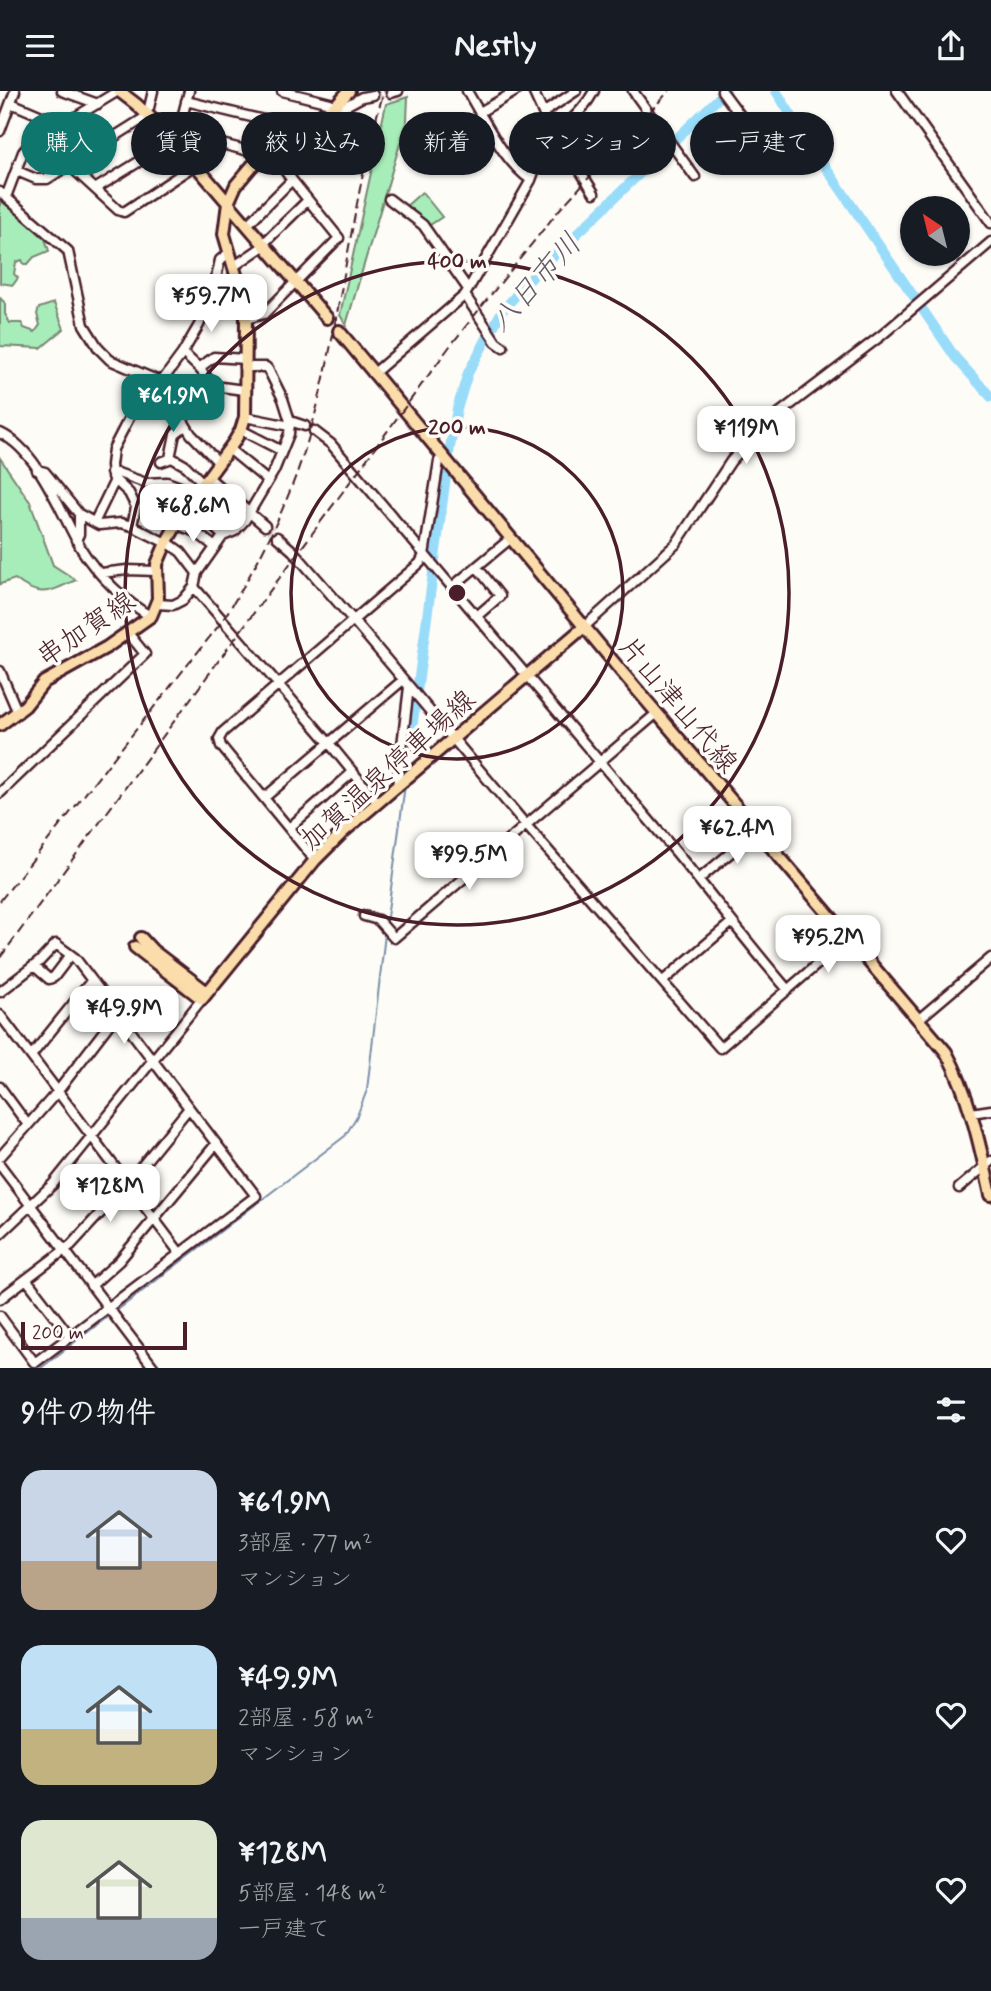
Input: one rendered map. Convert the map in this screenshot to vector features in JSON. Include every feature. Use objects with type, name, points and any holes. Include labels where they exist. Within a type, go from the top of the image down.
[{"type":"main road","points":[[118,91],[146,112]]},
{"type":"main road","points":[[327,112],[349,91]]},
{"type":"main road","points":[[204,175],[327,318]]},
{"type":"main road","points":[[228,203],[236,185],[246,175]]},
{"type":"main road","name":"串加賀線","points":[[0,725],[18,713],[44,682],[98,653],[151,616],[157,604],[157,564],[176,524],[241,430],[245,417],[246,319],[224,234],[228,203]]},
{"type":"main road","name":"片山津山代線","points":[[338,331],[441,458],[455,471],[950,1059],[961,1083],[988,1164],[991,1195]]},
{"type":"main road","name":"加賀温泉停車場線","points":[[205,996],[315,860],[342,833],[584,627]]},
{"type":"main road","points":[[138,942],[205,996]]},
{"type":"street","points":[[0,131],[15,91]]},
{"type":"street","points":[[62,91],[98,104]]},
{"type":"street","points":[[85,112],[118,91]]},
{"type":"street","points":[[147,112],[153,91]]},
{"type":"street","points":[[183,112],[189,91]]},
{"type":"street","points":[[282,91],[344,109],[362,97],[373,95]]},
{"type":"street","points":[[467,91],[480,112],[516,91]]},
{"type":"street","points":[[533,91],[543,112]]},
{"type":"street","points":[[544,112],[576,91]]},
{"type":"street","points":[[633,91],[695,177]]},
{"type":"street","points":[[722,91],[738,112]]},
{"type":"street","points":[[897,91],[991,223]]},
{"type":"street","points":[[580,112],[585,107],[590,93]]},
{"type":"street","points":[[186,101],[241,114]]},
{"type":"street","points":[[11,103],[32,112]]},
{"type":"street","points":[[495,136],[520,173],[531,180]]},
{"type":"street","points":[[21,160],[18,171],[3,194],[68,251],[84,325],[99,349],[110,360],[159,381],[185,426],[219,463]]},
{"type":"street","points":[[95,189],[131,165]]},
{"type":"street","points":[[27,175],[36,179],[47,179],[54,175]]},
{"type":"street","points":[[80,175],[118,210],[124,212],[180,175]]},
{"type":"street","points":[[246,319],[264,314],[339,238],[287,175]]},
{"type":"street","points":[[373,374],[466,292],[533,175]]},
{"type":"street","points":[[583,175],[594,193]]},
{"type":"street","points":[[247,225],[292,180]]},
{"type":"street","points":[[233,267],[264,244],[308,199]]},
{"type":"street","points":[[389,199],[423,225],[484,325],[500,344]]},
{"type":"street","points":[[584,627],[676,544],[731,461],[765,424],[923,301],[991,242]]},
{"type":"street","points":[[95,521],[113,477],[113,449],[144,391],[170,372],[183,353],[213,292],[220,260],[229,253]]},
{"type":"street","points":[[183,353],[214,386],[244,390]]},
{"type":"street","points":[[157,604],[173,605],[183,600],[194,587],[197,573],[223,536],[234,531],[250,513],[282,451],[290,424],[284,399],[267,367],[214,358],[199,368]]},
{"type":"street","points":[[245,417],[305,426]]},
{"type":"street","points":[[185,426],[175,434],[166,460],[186,466],[203,484],[250,513],[265,526]]},
{"type":"street","points":[[241,430],[282,451]]},
{"type":"street","points":[[314,431],[331,444],[699,879],[731,923],[788,990]]},
{"type":"street","points":[[0,433],[17,443],[54,495],[85,555],[135,606],[151,616]]},
{"type":"street","points":[[229,449],[268,481]]},
{"type":"street","points":[[315,860],[221,747],[219,739],[223,732],[426,557],[441,458]]},
{"type":"street","points":[[36,470],[45,472],[79,514],[99,524],[121,523],[132,526],[167,543],[184,555],[197,573]]},
{"type":"street","points":[[113,477],[118,473],[146,482],[203,484]]},
{"type":"street","points":[[113,477],[129,493],[136,507],[132,526]]},
{"type":"street","points":[[189,503],[223,536]]},
{"type":"street","points":[[76,540],[79,534],[79,514]]},
{"type":"street","points":[[176,524],[196,532],[215,547]]},
{"type":"street","points":[[277,537],[293,551],[354,621],[526,825],[720,1048],[849,937]]},
{"type":"street","points":[[452,587],[510,539]]},
{"type":"street","points":[[477,567],[500,596],[477,617]]},
{"type":"street","points":[[101,573],[156,571]]},
{"type":"street","points":[[194,587],[378,803]]},
{"type":"street","points":[[0,793],[145,654],[128,633]]},
{"type":"street","points":[[0,671],[18,713]]},
{"type":"street","points":[[264,798],[329,743],[408,685]]},
{"type":"street","points":[[398,786],[408,685]]},
{"type":"street","points":[[364,916],[374,917],[381,922],[394,938],[657,713]]},
{"type":"street","points":[[289,828],[353,772]]},
{"type":"street","points":[[699,879],[758,830]]},
{"type":"street","points":[[663,981],[731,923]]},
{"type":"street","points":[[0,992],[34,966],[56,944],[75,958],[256,1196],[34,1361],[0,1316]]},
{"type":"street","points":[[34,966],[49,979],[54,977],[70,955]]},
{"type":"street","points":[[919,1019],[991,958]]},
{"type":"street","points":[[31,1056],[92,980]]},
{"type":"street","points":[[0,1234],[31,1206],[92,1137],[205,996]]},
{"type":"street","points":[[0,1157],[58,1091],[117,1014]]},
{"type":"street","points":[[0,1015],[180,1252]]},
{"type":"street","points":[[0,1087],[28,1125]]},
{"type":"street","points":[[0,1299],[65,1251],[128,1184],[189,1108]]},
{"type":"street","points":[[971,1113],[991,1109]]},
{"type":"street","points":[[91,1286],[119,1261],[216,1144]]},
{"type":"street","points":[[959,1188],[988,1164]]},
{"type":"street","points":[[0,1165],[153,1368]]},
{"type":"street","points":[[27,1280],[70,1336]]},
{"type":"green space","points":[[408,97],[407,112],[399,112],[399,147],[346,325],[340,315],[371,175],[385,175],[386,104]]},
{"type":"green space","points":[[422,192],[442,217],[427,227],[404,208]]},
{"type":"green space","points":[[0,196],[42,230],[49,251],[34,257],[28,264],[24,264],[22,260],[16,262],[14,274],[18,278],[13,285],[0,283]]},
{"type":"green space","points":[[0,298],[5,303],[5,314],[10,323],[22,323],[24,328],[35,332],[40,325],[37,314],[39,308],[54,303],[64,329],[41,348],[0,346]]},
{"type":"green space","points":[[0,458],[30,502],[53,565],[76,580],[45,591],[31,589],[15,579],[0,584]]},
{"type":"waterway","name":"八日市川","points":[[411,736],[450,447],[457,409],[468,373],[502,311],[535,274],[726,91]]},
{"type":"waterway","points":[[776,91],[955,357],[991,397]]},
{"type":"waterway","points":[[406,772],[411,736]]},
{"type":"waterway","points":[[386,925],[405,785]]},
{"type":"waterway","points":[[115,1312],[345,1136],[357,1116],[367,1090],[385,934]]},
{"type":"waterway","points":[[41,1368],[110,1315]]},
{"type":"tunnel","points":[[373,95],[391,93]]},
{"type":"tunnel","points":[[265,526],[277,537]]},
{"type":"railway","points":[[0,901],[220,624],[248,579],[272,532],[302,458],[321,391],[372,133],[384,91]]},
{"type":"railway","points":[[0,958],[450,346],[559,210],[669,91]]}]
